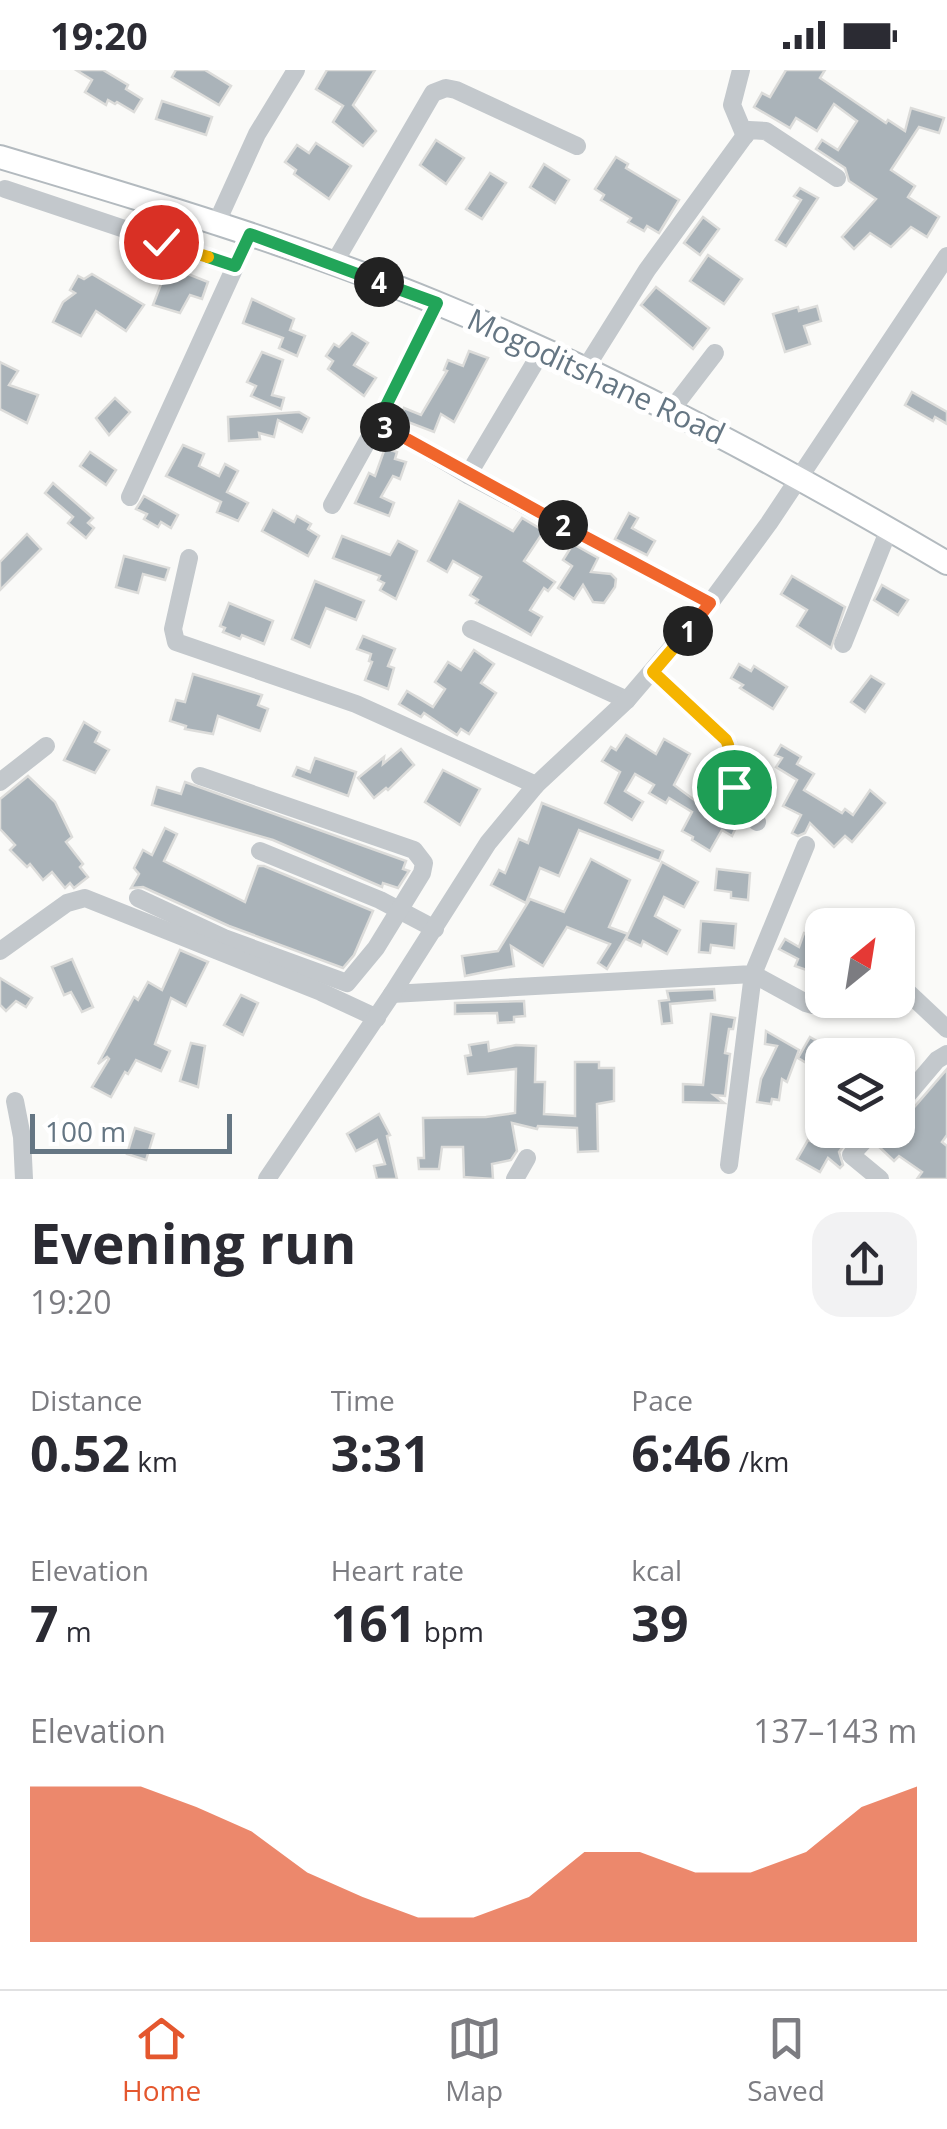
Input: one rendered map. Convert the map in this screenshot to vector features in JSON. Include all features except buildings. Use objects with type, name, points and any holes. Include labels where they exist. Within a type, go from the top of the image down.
[{"type":"main road","name":"Mogoditshane Road","points":[[6,159],[217,222],[437,303],[672,409],[799,476],[947,562]]},
{"type":"street","points":[[217,222],[258,134],[296,70]]},
{"type":"street","points":[[742,70],[732,105],[745,136]]},
{"type":"street","points":[[333,264],[434,93],[446,88],[456,90],[577,146]]},
{"type":"street","points":[[585,369],[647,270],[745,136],[756,128],[766,131],[838,178]]},
{"type":"street","points":[[6,159],[2,194],[56,206],[235,266]]},
{"type":"street","points":[[56,206],[60,174]]},
{"type":"street","points":[[161,242],[166,206]]},
{"type":"street","points":[[130,497],[250,234]]},
{"type":"street","points":[[267,1179],[377,1018],[488,843],[536,785],[653,672],[710,603],[947,256]]},
{"type":"street","points":[[332,505],[437,303]]},
{"type":"street","points":[[468,474],[544,350]]},
{"type":"street","points":[[672,409],[715,354]]},
{"type":"street","points":[[378,422],[710,603]]},
{"type":"street","points":[[843,644],[889,528]]},
{"type":"street","points":[[189,558],[173,630],[176,642],[356,704],[536,785]]},
{"type":"street","points":[[470,629],[627,700]]},
{"type":"street","points":[[653,672],[730,745],[730,780],[757,822]]},
{"type":"street","points":[[0,782],[46,746]]},
{"type":"street","points":[[138,898],[240,944],[346,983],[376,948],[397,908],[422,873],[424,862],[414,850],[200,776]]},
{"type":"street","points":[[729,1165],[753,974],[806,845]]},
{"type":"street","points":[[260,851],[397,908],[435,928]]},
{"type":"street","points":[[0,951],[75,898],[86,898],[377,1018]]},
{"type":"street","points":[[392,994],[753,974],[805,1003]]},
{"type":"street","points":[[915,999],[947,1029]]},
{"type":"street","points":[[915,1086],[947,1054]]},
{"type":"street","points":[[15,1101],[24,1179]]},
{"type":"street","points":[[856,1148],[851,1157],[880,1179]]},
{"type":"street","points":[[515,1179],[527,1158]]},
{"type":"route","points":[[161,242],[235,266],[250,234],[437,303],[378,422],[710,603],[653,672],[730,745],[729,772],[734,787]]}]
